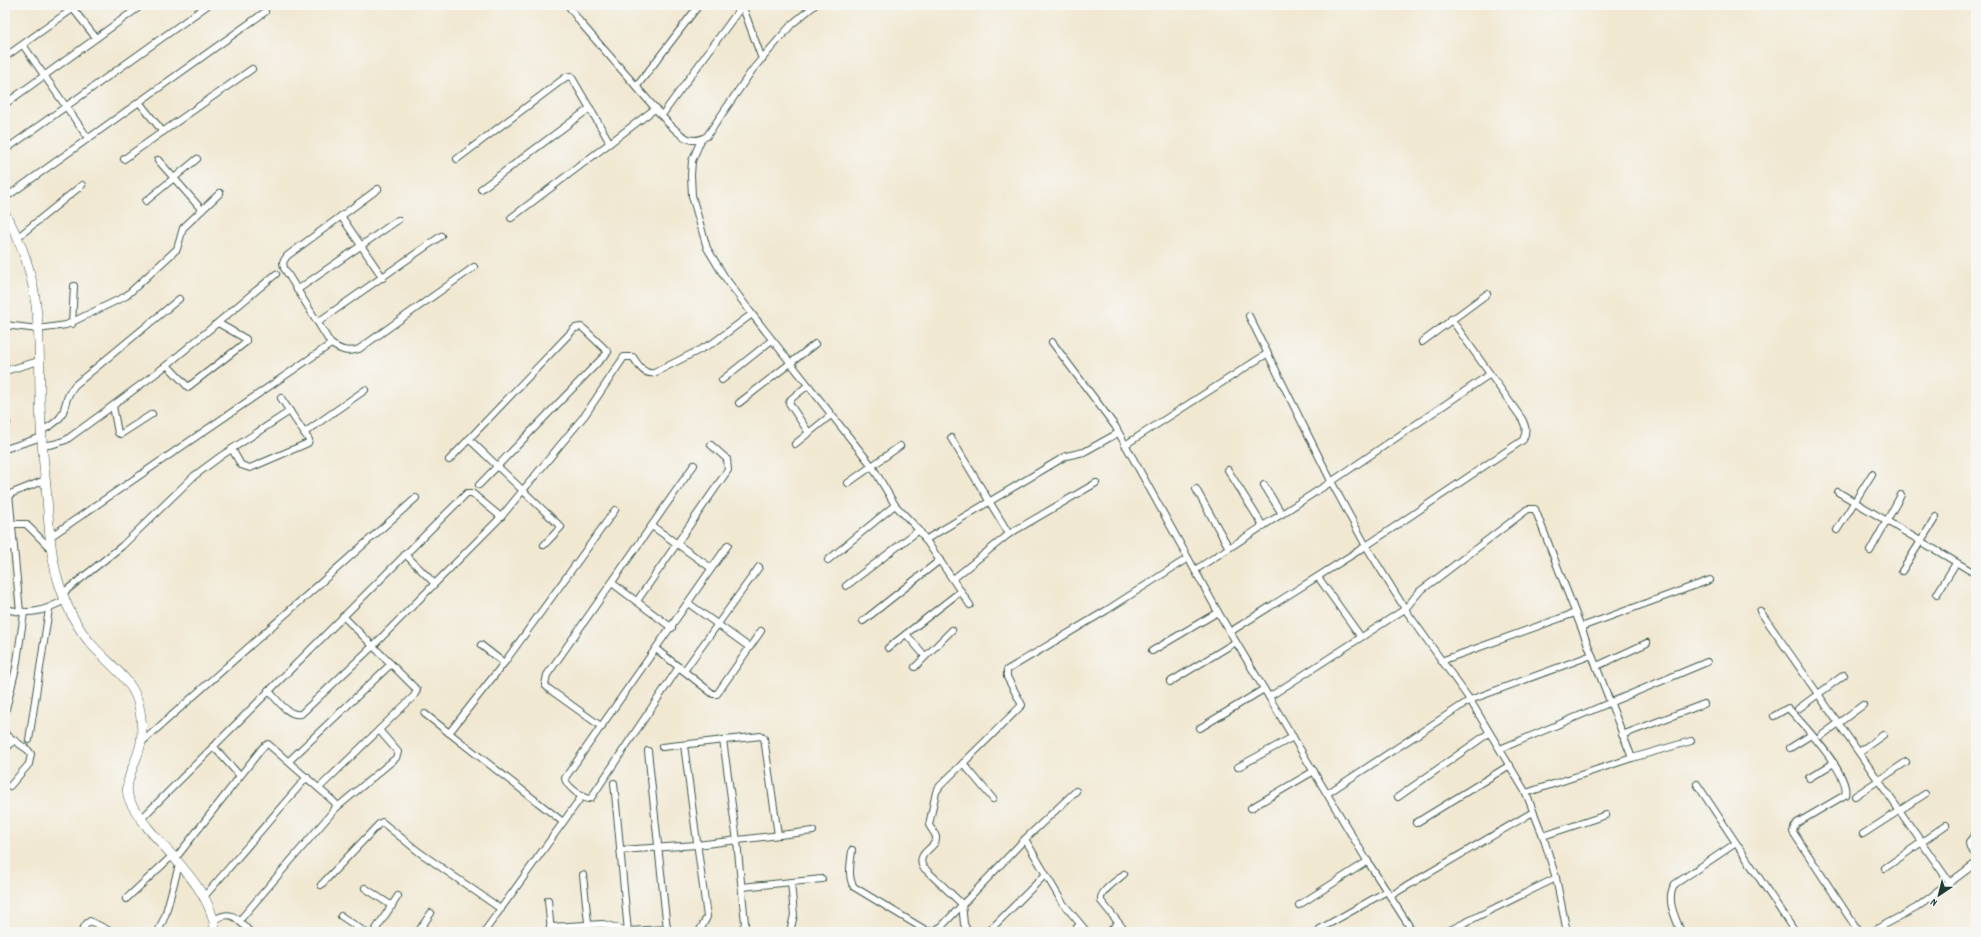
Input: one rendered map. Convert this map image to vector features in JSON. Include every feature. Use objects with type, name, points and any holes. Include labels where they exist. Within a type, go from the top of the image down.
[{"type":"main road","points":[[5,214],[18,237],[31,271],[38,314],[42,438],[53,561],[69,610],[91,644],[130,685],[137,699],[141,720],[142,742],[128,791],[130,801],[141,819],[176,860],[203,898],[214,920],[215,932]]},
{"type":"street","points":[[5,104],[142,5]]},
{"type":"street","points":[[5,150],[208,5]]},
{"type":"street","points":[[568,5],[580,22],[662,115],[684,137],[692,141],[701,140]]},
{"type":"street","points":[[637,86],[699,5]]},
{"type":"street","points":[[742,5],[762,58]]},
{"type":"street","points":[[662,115],[742,5]]},
{"type":"street","points":[[815,5],[792,24],[753,68],[713,129],[701,140],[692,161],[691,175],[692,196],[703,239],[724,276],[789,363],[872,466],[895,505],[919,530],[970,605]]},
{"type":"street","points":[[5,57],[74,6],[96,38]]},
{"type":"street","points":[[5,198],[265,12]]},
{"type":"street","points":[[22,45],[88,138]]},
{"type":"street","points":[[124,159],[252,69]]},
{"type":"street","points":[[457,159],[566,77],[571,76],[610,143]]},
{"type":"street","points":[[139,102],[163,132]]},
{"type":"street","points":[[481,189],[590,108]]},
{"type":"street","points":[[511,218],[656,108]]},
{"type":"street","points":[[146,201],[197,159]]},
{"type":"street","points":[[158,160],[202,210]]},
{"type":"street","points":[[18,237],[82,185]]},
{"type":"street","points":[[378,189],[286,256],[283,262],[284,268],[331,344],[342,350],[350,352],[359,349],[474,267]]},
{"type":"street","points":[[5,325],[38,329],[72,324],[114,303],[135,290],[177,248],[183,228],[220,193]]},
{"type":"street","points":[[341,216],[360,247],[383,278]]},
{"type":"street","points":[[297,290],[398,220]]},
{"type":"street","points":[[318,322],[441,236]]},
{"type":"street","points":[[42,438],[54,444],[66,440],[167,365],[276,274]]},
{"type":"street","points":[[72,324],[74,286]]},
{"type":"street","points":[[1422,342],[1487,294]]},
{"type":"street","points":[[5,449],[42,438],[51,426],[63,416],[67,398],[74,385],[179,299]]},
{"type":"street","points":[[268,690],[290,713],[295,716],[301,714],[373,646],[501,517],[585,415],[624,357],[629,355],[633,357],[644,371],[649,374],[654,373],[713,343],[752,314]]},
{"type":"street","points":[[1249,316],[1331,482],[1366,546],[1405,609],[1470,700],[1526,793],[1543,836],[1556,878],[1566,932]]},
{"type":"street","points":[[1230,632],[1366,546],[1523,440],[1526,433],[1526,426],[1452,320]]},
{"type":"street","points":[[167,365],[188,387],[246,342],[246,339],[242,336],[218,323]]},
{"type":"street","points":[[449,460],[575,328],[578,327],[584,329],[607,350],[607,353],[479,485]]},
{"type":"street","points":[[722,380],[772,340]]},
{"type":"street","points":[[1052,342],[1125,444],[1218,612],[1388,894],[1413,932]]},
{"type":"street","points":[[50,537],[331,344]]},
{"type":"street","points":[[739,403],[814,344]]},
{"type":"street","points":[[1125,444],[1268,353]]},
{"type":"street","points":[[5,371],[39,361]]},
{"type":"street","points":[[1194,570],[1331,482],[1490,374]]},
{"type":"street","points":[[807,386],[791,399],[789,403],[809,433]]},
{"type":"street","points":[[304,434],[365,390]]},
{"type":"street","points":[[232,449],[241,465],[250,468],[305,446],[309,440],[281,398]]},
{"type":"street","points":[[113,406],[118,432],[121,434],[152,414]]},
{"type":"street","points":[[5,609],[22,612],[42,612],[49,609],[122,546],[184,486],[232,449],[290,411]]},
{"type":"street","points":[[796,444],[831,415]]},
{"type":"street","points":[[925,540],[989,500],[1066,456],[1084,452],[1118,433]]},
{"type":"street","points":[[951,438],[1009,534]]},
{"type":"street","points":[[469,439],[561,527],[544,545]]},
{"type":"street","points":[[637,601],[728,470],[727,459],[711,445]]},
{"type":"street","points":[[848,483],[900,446]]},
{"type":"street","points":[[602,727],[549,689],[545,685],[544,681],[694,465]]},
{"type":"street","points":[[1228,470],[1263,526]]},
{"type":"street","points":[[1837,530],[1872,474]]},
{"type":"street","points":[[5,713],[16,668],[22,612],[12,524],[7,495],[45,480]]},
{"type":"street","points":[[953,579],[1009,534],[1096,483]]},
{"type":"street","points":[[1264,485],[1282,514]]},
{"type":"street","points":[[1196,489],[1229,548]]},
{"type":"street","points":[[1838,492],[1976,574]]},
{"type":"street","points":[[141,819],[342,616],[467,494],[472,493],[477,496],[501,517]]},
{"type":"street","points":[[1870,551],[1901,495]]},
{"type":"street","points":[[142,742],[416,498]]},
{"type":"street","points":[[828,560],[895,505]]},
{"type":"street","points":[[1269,697],[1405,609],[1420,591],[1528,509],[1534,509],[1611,701],[1622,735],[1632,758]]},
{"type":"street","points":[[449,733],[504,663],[615,510]]},
{"type":"street","points":[[1902,571],[1936,517]]},
{"type":"street","points":[[12,524],[26,524],[52,550]]},
{"type":"street","points":[[652,526],[711,568]]},
{"type":"street","points":[[846,586],[919,530]]},
{"type":"street","points":[[679,667],[591,798],[588,799],[582,796],[566,783],[565,778],[672,628],[711,568],[728,545]]},
{"type":"street","points":[[5,549],[14,546]]},
{"type":"street","points":[[405,554],[434,583]]},
{"type":"street","points":[[968,932],[964,924],[962,904],[923,867],[921,858],[936,841],[936,836],[929,825],[936,792],[1022,704],[1006,677],[1007,670],[1107,610],[1188,558]]},
{"type":"street","points":[[863,621],[940,560]]},
{"type":"street","points":[[1937,594],[1956,562]]},
{"type":"street","points":[[684,671],[759,567]]},
{"type":"street","points":[[1318,576],[1361,637]]},
{"type":"street","points":[[1581,627],[1710,580]]},
{"type":"street","points":[[612,583],[672,628]]},
{"type":"street","points":[[888,648],[961,591]]},
{"type":"street","points":[[688,603],[749,647]]},
{"type":"street","points":[[29,740],[49,609]]},
{"type":"street","points":[[1760,611],[1950,883]]},
{"type":"street","points":[[1152,651],[1218,612]]},
{"type":"street","points":[[1441,661],[1575,613]]},
{"type":"street","points":[[320,788],[414,696],[417,690],[342,616]]},
{"type":"street","points":[[915,667],[952,630]]},
{"type":"street","points":[[656,649],[713,694],[717,694],[761,631]]},
{"type":"street","points":[[906,634],[925,656]]},
{"type":"street","points":[[1170,682],[1236,642]]},
{"type":"street","points":[[1597,666],[1647,643]]},
{"type":"street","points":[[481,645],[504,663]]},
{"type":"street","points":[[1328,793],[1470,700],[1592,655]]},
{"type":"street","points":[[1500,749],[1611,701],[1707,662]]},
{"type":"street","points":[[289,761],[392,664]]},
{"type":"street","points":[[1798,709],[1844,675]]},
{"type":"street","points":[[1200,728],[1264,689]]},
{"type":"street","points":[[1622,735],[1704,704]]},
{"type":"street","points":[[1821,736],[1863,705]]},
{"type":"street","points":[[1774,716],[1788,708],[1834,763],[1845,787],[1845,795],[1797,823],[1794,832],[1859,932]]},
{"type":"street","points":[[425,714],[563,822]]},
{"type":"street","points":[[239,921],[335,809],[396,758],[398,752],[379,730]]},
{"type":"street","points":[[1398,797],[1489,733]]},
{"type":"street","points":[[5,734],[28,750],[31,759],[29,764],[10,786]]},
{"type":"street","points":[[1790,748],[1812,735]]},
{"type":"street","points":[[1859,752],[1883,735]]},
{"type":"street","points":[[662,747],[761,736],[764,738],[778,834]]},
{"type":"street","points":[[1238,767],[1293,736]]},
{"type":"street","points":[[5,750],[14,740]]},
{"type":"street","points":[[723,740],[742,887],[745,923],[742,932]]},
{"type":"street","points":[[1526,793],[1632,758],[1691,741]]},
{"type":"street","points":[[126,899],[176,860],[263,746],[268,744],[320,788],[336,804],[335,809]]},
{"type":"street","points":[[684,745],[707,917],[698,932]]},
{"type":"street","points":[[213,746],[240,776]]},
{"type":"street","points":[[648,751],[667,929]]},
{"type":"street","points":[[1855,796],[1906,762]]},
{"type":"street","points":[[963,763],[993,799]]},
{"type":"street","points":[[1809,778],[1834,763]]},
{"type":"street","points":[[1416,823],[1510,765]]},
{"type":"street","points":[[1251,808],[1314,771]]},
{"type":"street","points":[[203,898],[307,777]]},
{"type":"street","points":[[614,783],[628,932]]},
{"type":"street","points":[[1697,784],[1795,932]]},
{"type":"street","points":[[852,850],[850,876],[854,887],[926,931],[934,931],[942,926],[1025,840],[1076,791]]},
{"type":"street","points":[[1863,834],[1925,794]]},
{"type":"street","points":[[484,932],[582,796]]},
{"type":"street","points":[[1320,929],[1388,894],[1533,812]]},
{"type":"street","points":[[1543,836],[1606,815]]},
{"type":"street","points":[[321,885],[382,822],[419,852],[501,909]]},
{"type":"street","points":[[1884,868],[1946,826]]},
{"type":"street","points":[[620,850],[697,846],[778,834],[814,831]]},
{"type":"street","points":[[1976,833],[1968,842],[1970,848],[1976,855]]},
{"type":"street","points":[[1025,840],[1062,902],[1087,932]]},
{"type":"street","points":[[1681,932],[1669,896],[1671,890],[1675,884],[1736,843]]},
{"type":"street","points":[[158,932],[166,916],[176,860]]},
{"type":"street","points":[[1299,905],[1368,861]]},
{"type":"street","points":[[1872,932],[1916,908],[1976,863]]},
{"type":"street","points":[[1124,874],[1103,893],[1100,898],[1126,932]]},
{"type":"street","points":[[583,875],[589,932]]},
{"type":"street","points":[[988,932],[1045,875]]},
{"type":"street","points":[[1446,932],[1556,878]]},
{"type":"street","points":[[742,887],[822,879]]},
{"type":"street","points":[[790,932],[794,915],[791,882]]},
{"type":"street","points":[[365,888],[392,906]]},
{"type":"street","points":[[378,931],[398,896]]},
{"type":"street","points":[[548,900],[550,929],[588,924],[610,924],[628,932],[667,929],[674,932]]},
{"type":"street","points":[[418,932],[431,913]]},
{"type":"street","points":[[214,920],[224,914],[228,914],[239,921],[250,932]]},
{"type":"street","points":[[341,916],[365,932]]},
{"type":"street","points":[[81,932],[87,923],[90,922],[112,932]]},
{"type":"street","points":[[1109,932],[1118,923]]},
{"type":"street","points":[[1073,932],[1080,924]]}]
